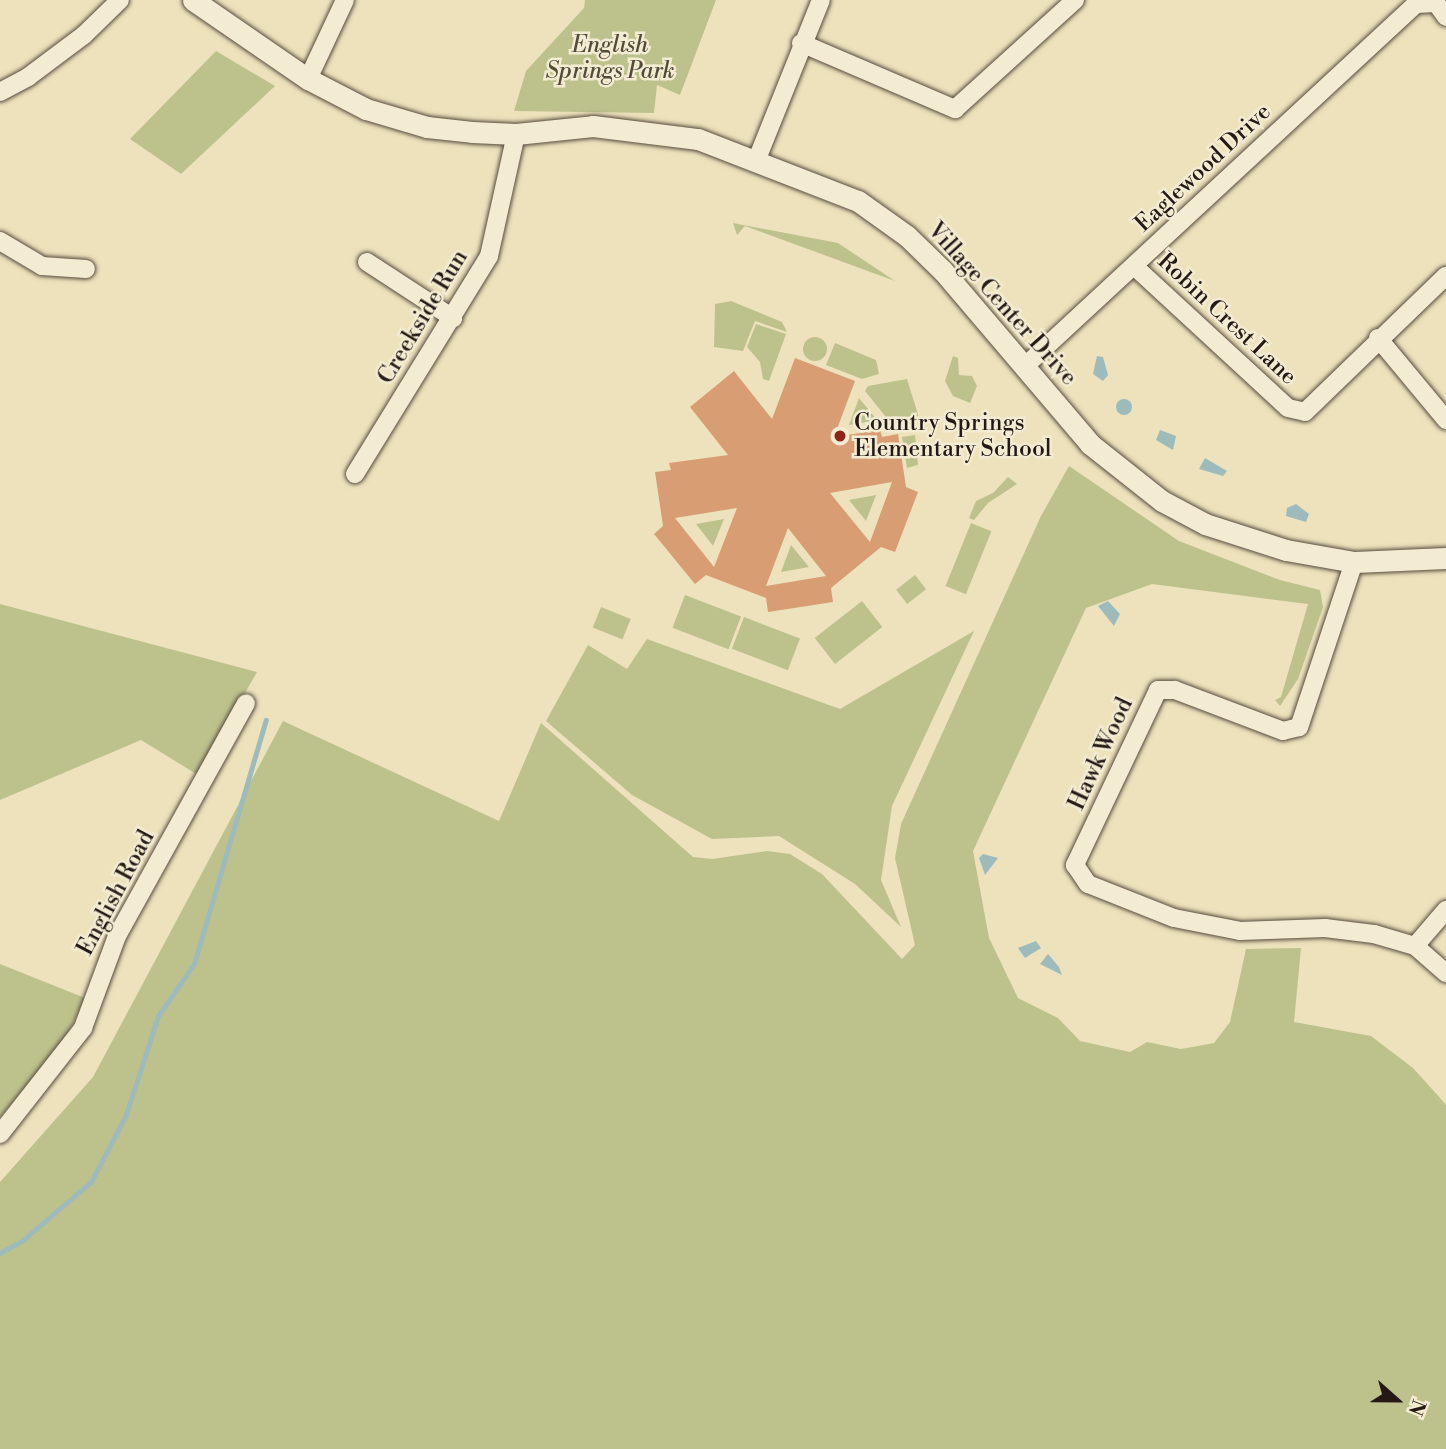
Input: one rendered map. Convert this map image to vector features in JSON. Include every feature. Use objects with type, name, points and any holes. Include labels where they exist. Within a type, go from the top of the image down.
[{"type":"street","points":[[0,92],[28,77],[84,35],[120,0]]},
{"type":"street","name":"Village Center Drive","points":[[193,0],[308,79],[366,109],[426,127],[516,134],[593,126],[698,139],[757,159],[858,201],[907,236],[943,271],[1090,444],[1161,501],[1216,528],[1286,550],[1353,562],[1446,558]]},
{"type":"street","points":[[308,79],[345,0]]},
{"type":"street","points":[[757,159],[801,43],[821,0]]},
{"type":"street","points":[[801,43],[955,109],[1075,0]]},
{"type":"street","name":"Eaglewood Drive","points":[[1024,367],[1416,4],[1436,3],[1446,17]]},
{"type":"street","name":"Creekside Run","points":[[355,474],[489,256],[516,134]]},
{"type":"street","points":[[0,241],[42,266],[86,269]]},
{"type":"street","points":[[367,262],[453,318]]},
{"type":"street","name":"Robin Crest Lane","points":[[1134,266],[1288,408],[1305,412],[1378,338]]},
{"type":"street","points":[[1446,276],[1378,338],[1446,420]]},
{"type":"street","name":"Hawk Wood","points":[[1353,562],[1299,727],[1283,731],[1175,690],[1158,690],[1075,865],[1088,884],[1199,924],[1240,932],[1325,928],[1374,934],[1415,946]]},
{"type":"street","name":"English Road","points":[[0,1134],[83,1028],[117,936],[246,703]]},
{"type":"street","points":[[1446,909],[1415,946],[1446,973]]},
{"type":"green space","name":"English Springs Park","points":[[585,0],[716,0],[680,95],[657,85],[654,113],[514,111],[526,71],[584,8]]},
{"type":"green space","points":[[216,51],[275,86],[181,174],[130,139]]},
{"type":"green space","points":[[733,223],[838,243],[895,281],[745,226],[737,235]]},
{"type":"green space","points":[[731,301],[782,322],[787,332],[755,321],[743,351],[714,347],[715,304]]},
{"type":"green space","points":[[756,324],[786,334],[769,381],[763,379],[760,362],[747,347]]},
{"type":"green space","points":[[815,337],[824,340],[827,349],[824,358],[815,361],[806,358],[803,349],[806,340]]},
{"type":"green space","points":[[835,343],[876,360],[879,374],[862,379],[826,365]]},
{"type":"green space","points":[[953,356],[958,358],[959,375],[972,376],[977,386],[970,403],[953,396],[945,381]]},
{"type":"green space","points":[[907,379],[920,421],[894,427],[865,391],[868,386]]},
{"type":"green space","points":[[859,398],[877,420],[849,425]]},
{"type":"green space","points":[[915,435],[918,465],[907,468],[902,437]]},
{"type":"green space","points":[[1069,466],[1179,541],[1280,580],[1320,590],[1323,607],[1298,679],[1280,706],[1275,700],[1281,697],[1308,604],[1152,584],[1086,608],[973,851],[989,938],[1018,998],[1058,1018],[1080,1041],[1130,1052],[1147,1042],[1181,1049],[1214,1043],[1230,1022],[1246,949],[1301,948],[1294,1022],[1371,1036],[1413,1068],[1441,1099],[1446,1105],[1446,1449],[0,1449],[0,1182],[93,1077],[283,721],[499,821],[541,723],[693,857],[712,859],[767,851],[790,854],[822,874],[902,959],[915,945],[895,858],[901,824],[1041,516]]},
{"type":"green space","points":[[1008,477],[1017,484],[988,503],[974,520],[969,518],[976,501],[993,493]]},
{"type":"green space","points":[[876,495],[866,521],[849,500]]},
{"type":"green space","points":[[724,519],[713,546],[696,524]]},
{"type":"green space","points":[[971,523],[991,531],[966,594],[946,586]]},
{"type":"green space","points":[[791,545],[809,567],[781,572]]},
{"type":"green space","points":[[915,575],[926,589],[907,604],[896,590]]},
{"type":"green space","points":[[685,595],[741,617],[728,649],[672,628]]},
{"type":"green space","points":[[862,601],[882,627],[835,664],[815,638]]},
{"type":"green space","points":[[0,604],[257,672],[198,775],[141,740],[0,800]]},
{"type":"green space","points":[[601,607],[631,619],[622,639],[593,627]]},
{"type":"green space","points":[[744,617],[800,639],[788,670],[732,649]]},
{"type":"green space","points":[[974,631],[892,806],[881,880],[901,927],[855,884],[779,836],[712,839],[632,795],[546,721],[588,645],[627,669],[647,639],[840,709]]},
{"type":"green space","points":[[0,964],[85,998],[63,1044],[0,1117]]},
{"type":"water","points":[[1097,356],[1103,357],[1108,375],[1103,381],[1093,374]]},
{"type":"water","points":[[1121,399],[1127,399],[1132,407],[1130,413],[1121,415],[1116,410],[1116,404]]},
{"type":"water","points":[[1160,430],[1176,436],[1173,450],[1156,440]]},
{"type":"water","points":[[1205,458],[1227,471],[1223,476],[1199,469]]},
{"type":"water","points":[[1296,504],[1309,514],[1306,522],[1286,516],[1287,508]]},
{"type":"water","points":[[1108,601],[1120,614],[1114,626],[1098,606]]},
{"type":"water","points":[[983,854],[998,858],[985,875],[979,858]]},
{"type":"water","points":[[1036,941],[1041,948],[1025,958],[1018,948]]},
{"type":"water","points":[[1048,954],[1059,967],[1062,975],[1040,964]]},
{"type":"building","points":[[795,358],[855,381],[834,437],[880,430],[882,437],[898,434],[906,487],[918,492],[895,552],[881,547],[831,588],[833,602],[768,612],[766,598],[706,575],[695,584],[654,534],[663,526],[655,472],[671,470],[669,463],[728,455],[690,407],[734,371],[772,419]],"holes":[[[892,482],[870,542],[830,493]],[[737,508],[714,567],[675,518]],[[788,528],[826,576],[766,586]]]},
{"type":"waterway","points":[[0,1253],[23,1240],[91,1182],[126,1115],[158,1016],[194,964],[266,720]]},
{"type":"place","name":"Country Springs Elementary School","points":[[840,436]]}]
